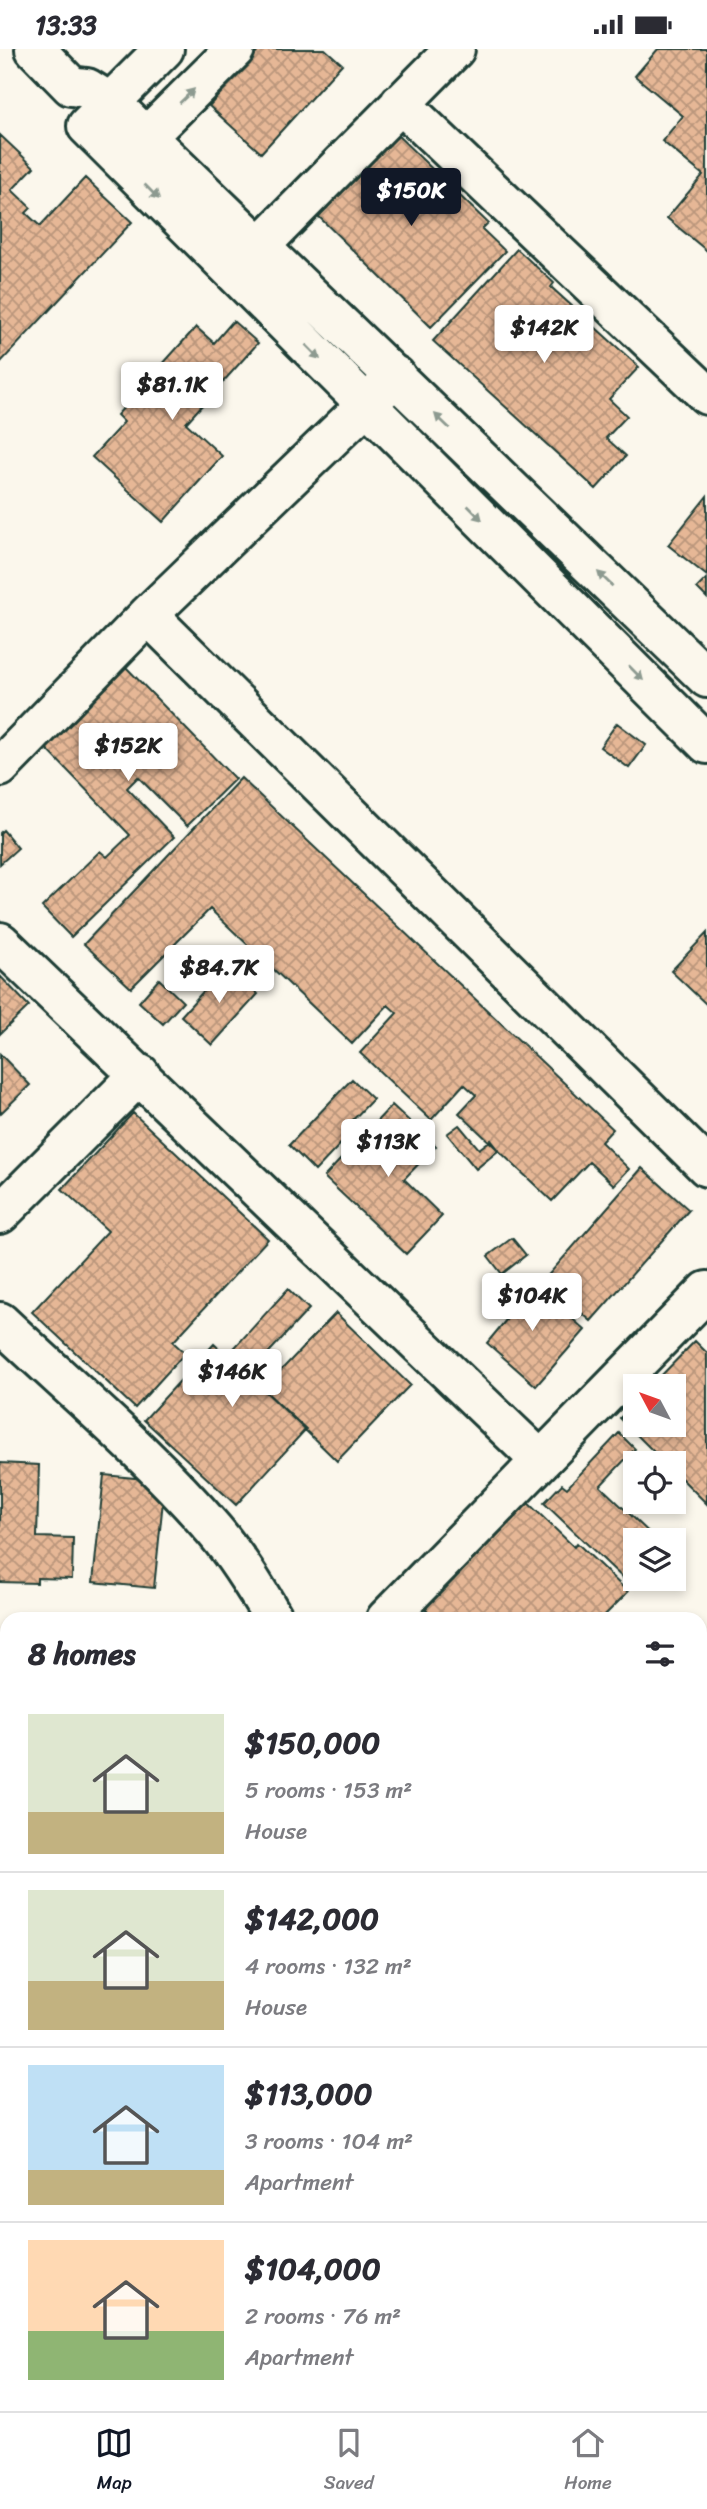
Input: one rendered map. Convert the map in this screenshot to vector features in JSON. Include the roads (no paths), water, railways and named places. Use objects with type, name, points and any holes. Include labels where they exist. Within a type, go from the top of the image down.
[{"type":"street","points":[[35,49],[71,86],[74,103],[99,115],[134,149],[366,405],[707,744]]},
{"type":"street","points":[[99,115],[164,49]]},
{"type":"street","points":[[134,149],[235,49]]},
{"type":"street","points":[[260,246],[455,49]]},
{"type":"street","points":[[400,103],[705,389]]},
{"type":"street","points":[[134,149],[260,246],[707,678]]},
{"type":"street","points":[[0,767],[148,615],[396,376]]},
{"type":"street","points":[[148,615],[707,1167]]},
{"type":"street","points":[[0,942],[540,1460]]},
{"type":"street","points":[[0,1214],[140,1074]]},
{"type":"street","points":[[393,1612],[707,1291]]},
{"type":"street","points":[[0,1322],[182,1495],[216,1532],[270,1612]]}]
